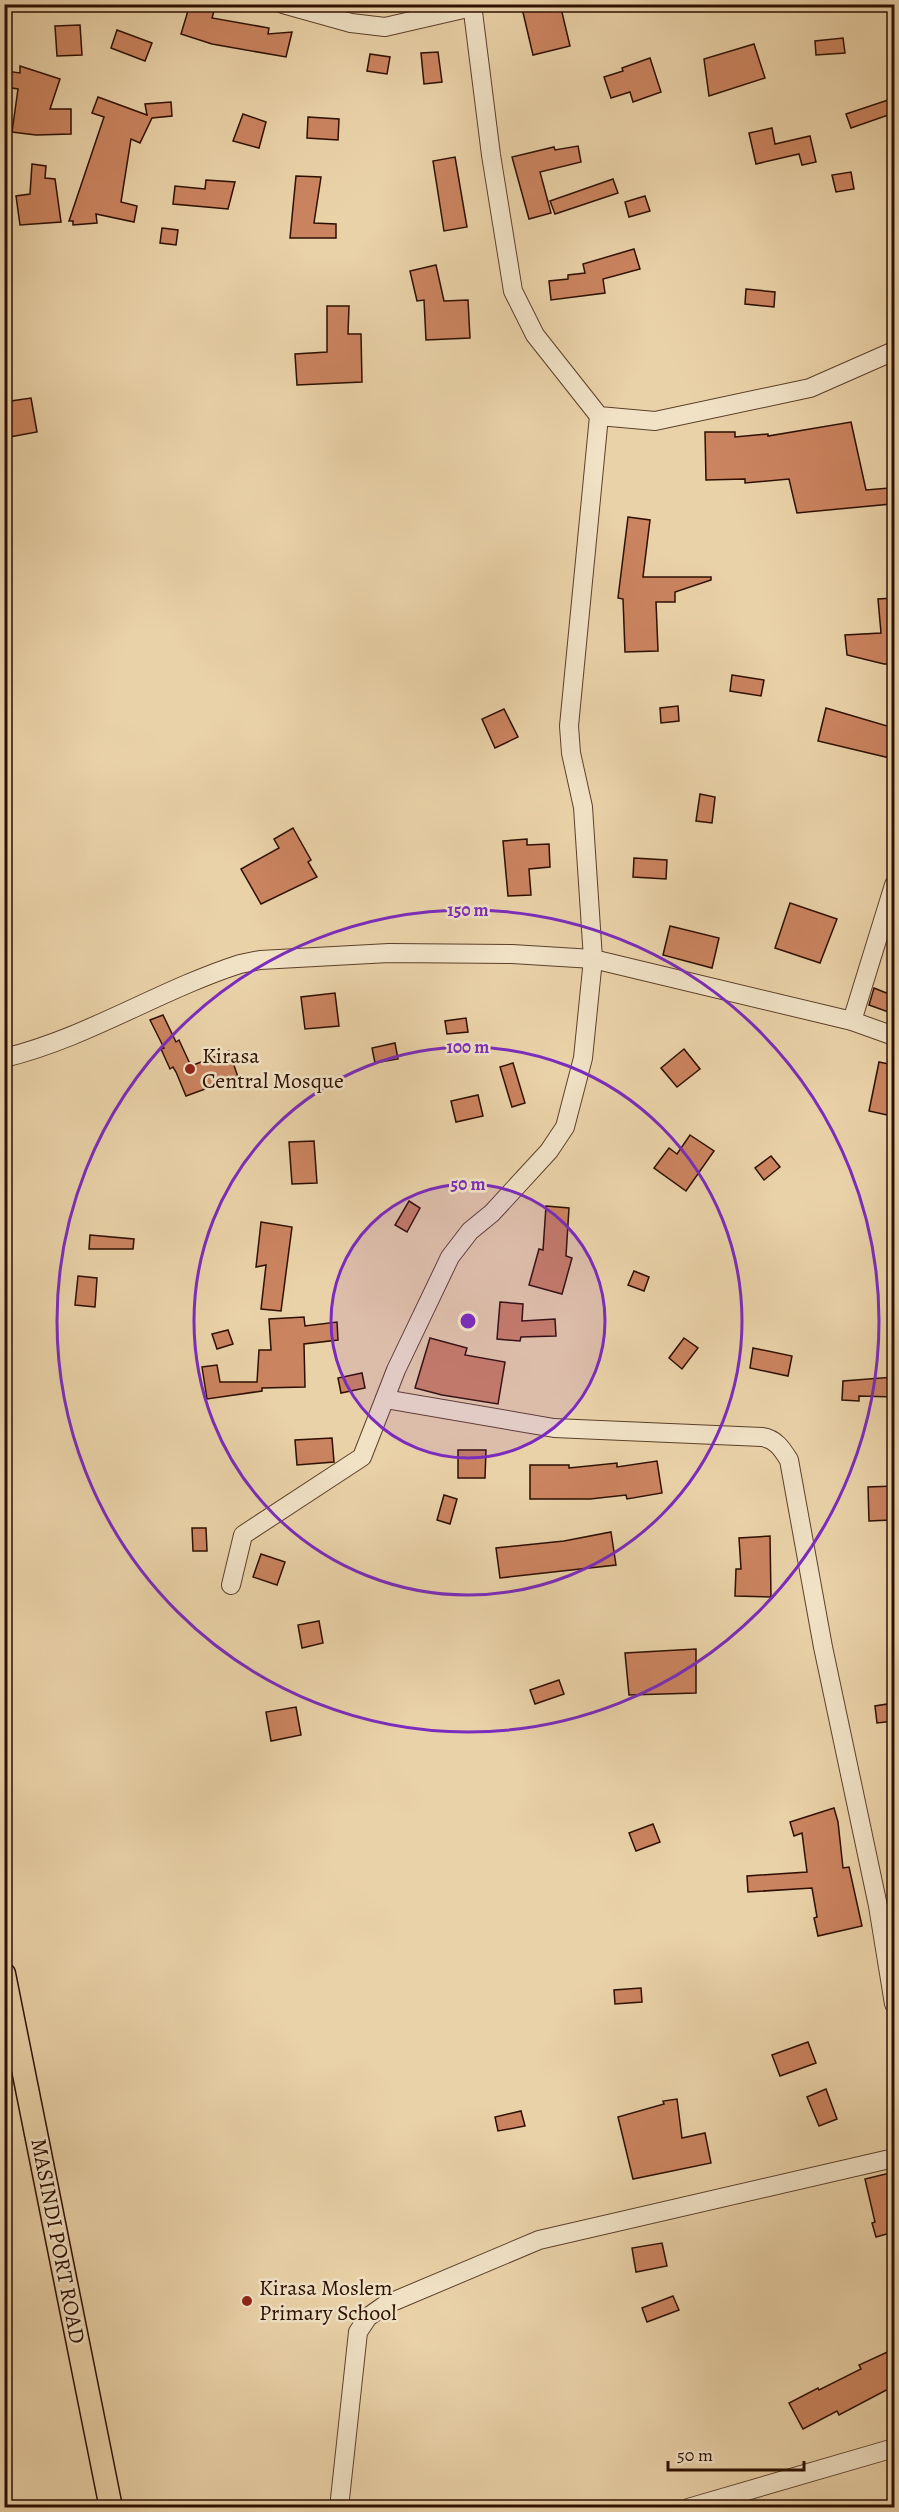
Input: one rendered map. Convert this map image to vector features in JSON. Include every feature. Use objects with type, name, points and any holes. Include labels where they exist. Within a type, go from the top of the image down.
[{"type":"main road","name":"MASINDI PORT ROAD","points":[[4,1974],[111,2508]]},
{"type":"street","points":[[231,1585],[243,1535],[362,1457],[396,1370],[450,1257],[470,1231],[492,1213],[549,1151],[565,1127],[584,1058],[593,959],[583,807],[571,753],[570,726],[599,416],[535,335],[513,291],[491,155],[472,6],[384,27],[351,23],[283,4]]},
{"type":"street","points":[[599,416],[655,421],[810,388],[894,351]]},
{"type":"street","points":[[852,1021],[894,885]]},
{"type":"street","points":[[4,1058],[41,1047],[84,1030],[222,970],[260,960],[389,953],[512,954],[593,959],[852,1021],[894,1036]]},
{"type":"street","points":[[385,1399],[554,1428],[772,1438],[782,1448],[789,1461],[823,1647],[878,1906],[894,2004]]},
{"type":"street","points":[[339,2508],[358,2332],[368,2317],[385,2305],[539,2240],[894,2158]]},
{"type":"street","points":[[688,2508],[894,2448]]},
{"type":"building","points":[[190,4],[216,4],[212,18],[269,28],[268,34],[292,32],[286,57],[212,44],[181,34]]},
{"type":"building","points":[[521,4],[560,4],[570,46],[533,55]]},
{"type":"building","points":[[80,25],[82,55],[57,56],[55,26]]},
{"type":"building","points":[[117,30],[152,43],[145,61],[111,48]]},
{"type":"building","points":[[843,38],[845,53],[816,55],[815,41]]},
{"type":"building","points":[[754,44],[765,78],[709,96],[704,59]]},
{"type":"building","points":[[438,52],[442,82],[424,84],[421,53]]},
{"type":"building","points":[[370,54],[390,57],[387,74],[367,71]]},
{"type":"building","points":[[650,58],[661,92],[633,102],[630,92],[611,98],[604,77]]},
{"type":"building","points":[[20,66],[60,79],[50,109],[71,109],[71,134],[36,135],[12,132],[18,89],[5,87],[6,71],[20,73]]},
{"type":"building","points":[[98,97],[147,115],[145,104],[171,102],[172,116],[152,118],[140,143],[131,139],[121,202],[137,206],[134,222],[96,214],[97,223],[73,225],[73,221],[69,221],[104,117],[92,113]]},
{"type":"building","points":[[891,99],[894,113],[851,128],[846,114]]},
{"type":"building","points":[[243,114],[266,122],[259,148],[233,141]]},
{"type":"building","points":[[308,117],[339,119],[338,140],[307,138]]},
{"type":"building","points":[[772,128],[775,144],[810,136],[816,162],[802,165],[799,154],[756,164],[749,133]]},
{"type":"building","points":[[578,146],[581,162],[540,172],[551,213],[529,219],[512,157],[554,147],[555,150]]},
{"type":"building","points":[[455,157],[467,227],[444,231],[433,161]]},
{"type":"building","points":[[32,164],[46,166],[45,178],[55,179],[61,222],[20,225],[16,196],[30,194]]},
{"type":"building","points":[[851,172],[854,189],[836,192],[832,175]]},
{"type":"building","points":[[296,176],[321,177],[314,223],[336,224],[336,238],[290,238]]},
{"type":"building","points":[[613,179],[618,193],[555,214],[550,201]]},
{"type":"building","points":[[206,180],[235,182],[228,209],[173,204],[175,186],[205,189]]},
{"type":"building","points":[[645,196],[650,211],[629,217],[625,202]]},
{"type":"building","points":[[162,228],[178,230],[176,245],[160,243]]},
{"type":"building","points":[[634,249],[640,269],[603,279],[605,293],[551,300],[549,281],[568,279],[568,275],[585,273],[583,264]]},
{"type":"building","points":[[436,265],[444,301],[468,300],[470,338],[426,340],[424,300],[417,301],[410,271]]},
{"type":"building","points":[[746,289],[775,292],[774,307],[745,304]]},
{"type":"building","points":[[327,306],[349,306],[348,334],[361,334],[362,382],[297,385],[295,354],[327,352]]},
{"type":"building","points":[[31,398],[37,432],[4,438],[4,402]]},
{"type":"building","points":[[851,422],[866,490],[889,488],[891,504],[797,513],[789,479],[745,483],[745,479],[706,480],[705,432],[735,432],[735,437],[768,434],[768,436]]},
{"type":"building","points":[[628,517],[650,520],[643,577],[711,577],[711,580],[675,592],[675,602],[656,602],[658,651],[625,652],[623,599],[618,598]]},
{"type":"building","points":[[894,598],[894,664],[884,664],[847,655],[845,635],[881,633],[878,599]]},
{"type":"building","points":[[732,675],[764,680],[761,696],[730,691]]},
{"type":"building","points":[[678,706],[679,721],[661,723],[660,708]]},
{"type":"building","points":[[826,708],[894,728],[894,759],[818,741]]},
{"type":"building","points":[[504,709],[518,737],[495,748],[482,719]]},
{"type":"building","points":[[700,794],[715,797],[712,823],[696,821]]},
{"type":"building","points":[[293,828],[311,860],[308,862],[317,877],[261,904],[241,869],[279,848],[274,839]]},
{"type":"building","points":[[527,839],[527,845],[549,844],[550,867],[529,869],[531,895],[508,896],[503,841]]},
{"type":"building","points":[[634,858],[667,860],[666,879],[633,877]]},
{"type":"building","points":[[790,903],[837,919],[820,963],[775,948]]},
{"type":"building","points":[[670,926],[719,938],[712,968],[663,955]]},
{"type":"building","points":[[874,988],[894,996],[894,1014],[869,1005]]},
{"type":"building","points":[[335,993],[339,1026],[305,1029],[301,997]]},
{"type":"building","points":[[163,1015],[176,1042],[179,1040],[191,1066],[229,1051],[238,1077],[186,1096],[176,1072],[173,1067],[170,1069],[161,1049],[164,1048],[150,1020]]},
{"type":"building","points":[[466,1018],[468,1032],[447,1034],[445,1021]]},
{"type":"building","points":[[395,1043],[398,1059],[375,1063],[372,1048]]},
{"type":"building","points":[[684,1049],[700,1069],[677,1087],[661,1068]]},
{"type":"building","points":[[879,1062],[894,1065],[892,1116],[869,1111]]},
{"type":"building","points":[[513,1063],[525,1103],[512,1107],[500,1067]]},
{"type":"building","points":[[478,1095],[483,1116],[456,1122],[451,1101]]},
{"type":"building","points":[[690,1135],[714,1151],[686,1191],[654,1168],[669,1148],[677,1154]]},
{"type":"building","points":[[314,1141],[317,1183],[292,1184],[289,1142]]},
{"type":"building","points":[[771,1156],[780,1167],[764,1180],[755,1168]]},
{"type":"building","points":[[409,1201],[420,1208],[407,1232],[395,1225]]},
{"type":"building","points":[[546,1206],[569,1208],[566,1256],[572,1258],[562,1294],[529,1285],[539,1249],[543,1250]]},
{"type":"building","points":[[261,1222],[292,1227],[281,1311],[261,1309],[266,1265],[256,1267]]},
{"type":"building","points":[[90,1235],[134,1239],[133,1249],[89,1249]]},
{"type":"building","points":[[634,1271],[649,1277],[644,1291],[628,1285]]},
{"type":"building","points":[[78,1276],[97,1278],[95,1307],[75,1305]]},
{"type":"building","points":[[500,1302],[523,1304],[522,1321],[555,1319],[556,1336],[521,1337],[520,1341],[497,1339]]},
{"type":"building","points":[[304,1317],[305,1326],[337,1322],[338,1340],[304,1344],[305,1387],[262,1388],[262,1391],[207,1399],[202,1367],[217,1365],[220,1382],[257,1382],[259,1350],[271,1350],[269,1319]]},
{"type":"building","points":[[228,1330],[233,1344],[217,1349],[212,1334]]},
{"type":"building","points":[[430,1338],[467,1348],[465,1355],[505,1362],[498,1404],[415,1388]]},
{"type":"building","points":[[684,1338],[698,1348],[682,1369],[669,1358]]},
{"type":"building","points":[[753,1348],[792,1356],[788,1376],[750,1368]]},
{"type":"building","points":[[362,1373],[365,1388],[341,1393],[338,1378]]},
{"type":"building","points":[[894,1377],[894,1397],[859,1396],[859,1401],[842,1400],[843,1381]]},
{"type":"building","points":[[332,1438],[334,1462],[297,1465],[295,1440]]},
{"type":"building","points":[[458,1450],[486,1450],[485,1478],[458,1478]]},
{"type":"building","points":[[657,1461],[662,1493],[627,1499],[626,1495],[590,1499],[530,1499],[530,1465],[569,1465],[569,1468],[617,1463],[617,1467]]},
{"type":"building","points":[[894,1486],[894,1517],[891,1517],[891,1520],[869,1521],[868,1487]]},
{"type":"building","points":[[444,1495],[457,1499],[450,1524],[437,1520]]},
{"type":"building","points":[[192,1528],[206,1528],[207,1551],[193,1551]]},
{"type":"building","points":[[611,1532],[616,1565],[500,1578],[496,1548],[564,1541]]},
{"type":"building","points":[[770,1536],[771,1597],[735,1596],[736,1569],[741,1569],[739,1538]]},
{"type":"building","points":[[261,1554],[285,1562],[277,1585],[253,1577]]},
{"type":"building","points":[[319,1621],[323,1643],[302,1648],[298,1625]]},
{"type":"building","points":[[696,1649],[696,1693],[629,1695],[625,1653]]},
{"type":"building","points":[[559,1680],[564,1694],[535,1704],[530,1690]]},
{"type":"building","points":[[894,1703],[894,1721],[877,1723],[875,1706]]},
{"type":"building","points":[[296,1707],[301,1735],[271,1741],[266,1712]]},
{"type":"building","points":[[834,1808],[838,1822],[843,1868],[849,1867],[862,1926],[818,1936],[812,1888],[748,1892],[747,1876],[807,1872],[802,1833],[794,1836],[790,1822]]},
{"type":"building","points":[[653,1824],[660,1842],[636,1851],[629,1833]]},
{"type":"building","points":[[641,1988],[642,2002],[615,2004],[614,1990]]},
{"type":"building","points":[[808,2042],[816,2063],[780,2076],[772,2055]]},
{"type":"building","points":[[826,2089],[837,2119],[819,2126],[807,2097]]},
{"type":"building","points":[[677,2099],[682,2138],[705,2133],[711,2163],[633,2179],[618,2117],[664,2104],[663,2101]]},
{"type":"building","points":[[521,2111],[525,2126],[498,2131],[495,2117]]},
{"type":"building","points":[[894,2172],[894,2232],[876,2237],[872,2223],[875,2222],[865,2179]]},
{"type":"building","points":[[662,2243],[667,2266],[636,2272],[632,2248]]},
{"type":"building","points":[[673,2296],[679,2310],[647,2322],[642,2308]]},
{"type":"building","points":[[894,2349],[894,2386],[839,2415],[837,2411],[803,2429],[789,2403],[861,2369],[859,2365]]},
{"type":"place","name":"Kirasa Central Mosque","points":[[190,1069]]},
{"type":"place","name":"Kirasa Moslem Primary School","points":[[247,2301]]}]
